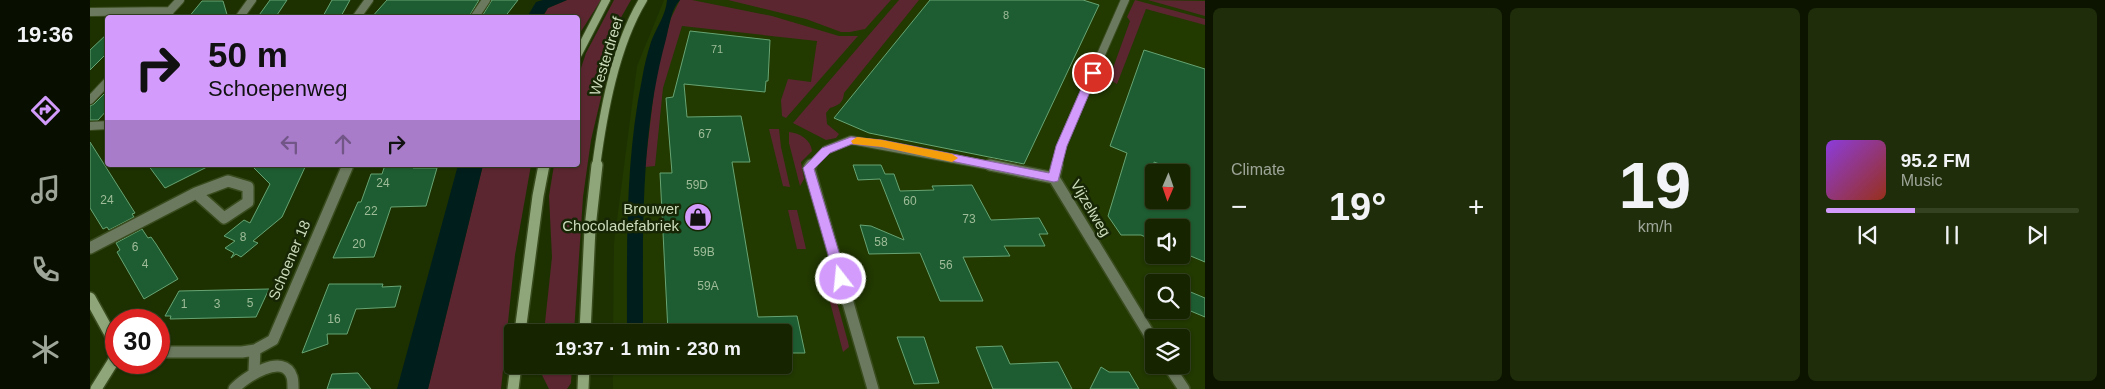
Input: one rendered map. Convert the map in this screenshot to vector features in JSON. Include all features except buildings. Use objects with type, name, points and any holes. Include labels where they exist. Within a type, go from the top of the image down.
[{"type":"main road","name":"Westerdreef","points":[[580,50],[606,0]]},
{"type":"main road","name":"Westerdreef","points":[[585,324],[593,188],[605,119],[612,83],[623,47],[643,0]]},
{"type":"main road","points":[[521,324],[544,167]]},
{"type":"main road","points":[[90,298],[105,325]]},
{"type":"main road","points":[[96,389],[105,374]]},
{"type":"main road","points":[[513,389],[515,374]]},
{"type":"main road","points":[[583,389],[584,374]]},
{"type":"street","points":[[166,15],[180,0]]},
{"type":"street","points":[[241,15],[252,0]]},
{"type":"street","points":[[358,15],[369,0]]},
{"type":"street","points":[[476,15],[486,0]]},
{"type":"street","name":"Vijzelweg","points":[[1125,0],[1061,146],[1054,178],[1146,329]]},
{"type":"street","points":[[90,12],[170,10]]},
{"type":"street","points":[[90,100],[105,84]]},
{"type":"street","points":[[90,126],[105,126]]},
{"type":"street","points":[[873,389],[809,168],[826,150],[851,140],[882,144],[1054,178]]},
{"type":"street","name":"Schoener 18","points":[[255,350],[273,340],[344,168]]},
{"type":"street","points":[[90,248],[196,193],[228,180],[248,187],[248,202],[224,218],[196,193]]},
{"type":"street","points":[[170,352],[255,350],[254,371]]},
{"type":"street","points":[[234,389],[254,371],[274,366],[289,372],[292,378],[292,389]]},
{"type":"street","points":[[1174,374],[1184,389]]},
{"type":"shaded area","points":[[567,0],[601,0],[580,33],[580,15],[544,15],[548,8]]},
{"type":"shaded area","points":[[614,0],[631,0],[619,21],[591,140],[583,197],[575,324],[545,324],[552,257],[549,196],[554,167],[580,167],[580,71],[586,53]]},
{"type":"shaded area","points":[[664,0],[1205,0],[1205,389],[613,389],[613,374],[792,374],[792,324],[613,324],[614,243],[637,66]]},
{"type":"shaded area","points":[[680,0],[692,0],[772,16],[839,36],[858,36],[786,118],[782,116],[781,100],[788,79],[811,82],[817,41],[682,26],[663,88],[655,166],[645,167],[656,74],[671,18]]},
{"type":"shaded area","points":[[728,0],[891,0],[865,29],[841,32],[806,19]]},
{"type":"shaded area","points":[[899,0],[919,0],[844,93],[842,101],[830,108],[826,113],[827,124],[839,134],[836,138],[826,140],[793,123]]},
{"type":"shaded area","points":[[1135,0],[1205,19],[1205,25],[1146,9],[1117,84],[1107,78],[1105,72],[1107,69],[1113,68],[1130,21],[1127,17]]},
{"type":"shaded area","points":[[1148,0],[1205,1],[1205,16]]},
{"type":"shaded area","points":[[769,129],[779,129],[790,187],[783,186]]},
{"type":"shaded area","points":[[789,132],[804,138],[810,144],[812,151],[801,162],[804,179],[800,186],[789,143]]},
{"type":"shaded area","points":[[483,167],[531,167],[515,255],[508,324],[504,324],[504,360],[501,389],[428,389]]},
{"type":"shaded area","points":[[788,210],[797,210],[806,249],[797,249]]},
{"type":"shaded area","points":[[824,279],[833,288],[848,342],[849,347],[843,352]]},
{"type":"shaded area","points":[[542,374],[572,374],[571,383],[567,389],[549,389]]},
{"type":"water","points":[[543,0],[567,0],[548,8],[543,15],[528,15],[536,2]]},
{"type":"water","points":[[667,0],[680,0],[674,8],[671,18],[651,111],[643,221],[643,324],[627,324],[628,205],[632,142],[636,110],[646,61],[651,42],[665,11]]},
{"type":"water","points":[[457,167],[483,167],[428,389],[397,389]]},
{"type":"slow traffic","points":[[857,141],[952,158]]},
{"type":"place","name":"Brouwer Chocoladefabriek","points":[[698,217]]},
{"type":"route","points":[[841,279],[809,168],[826,150],[851,140],[882,144],[1054,178],[1061,146],[1093,73]]}]
